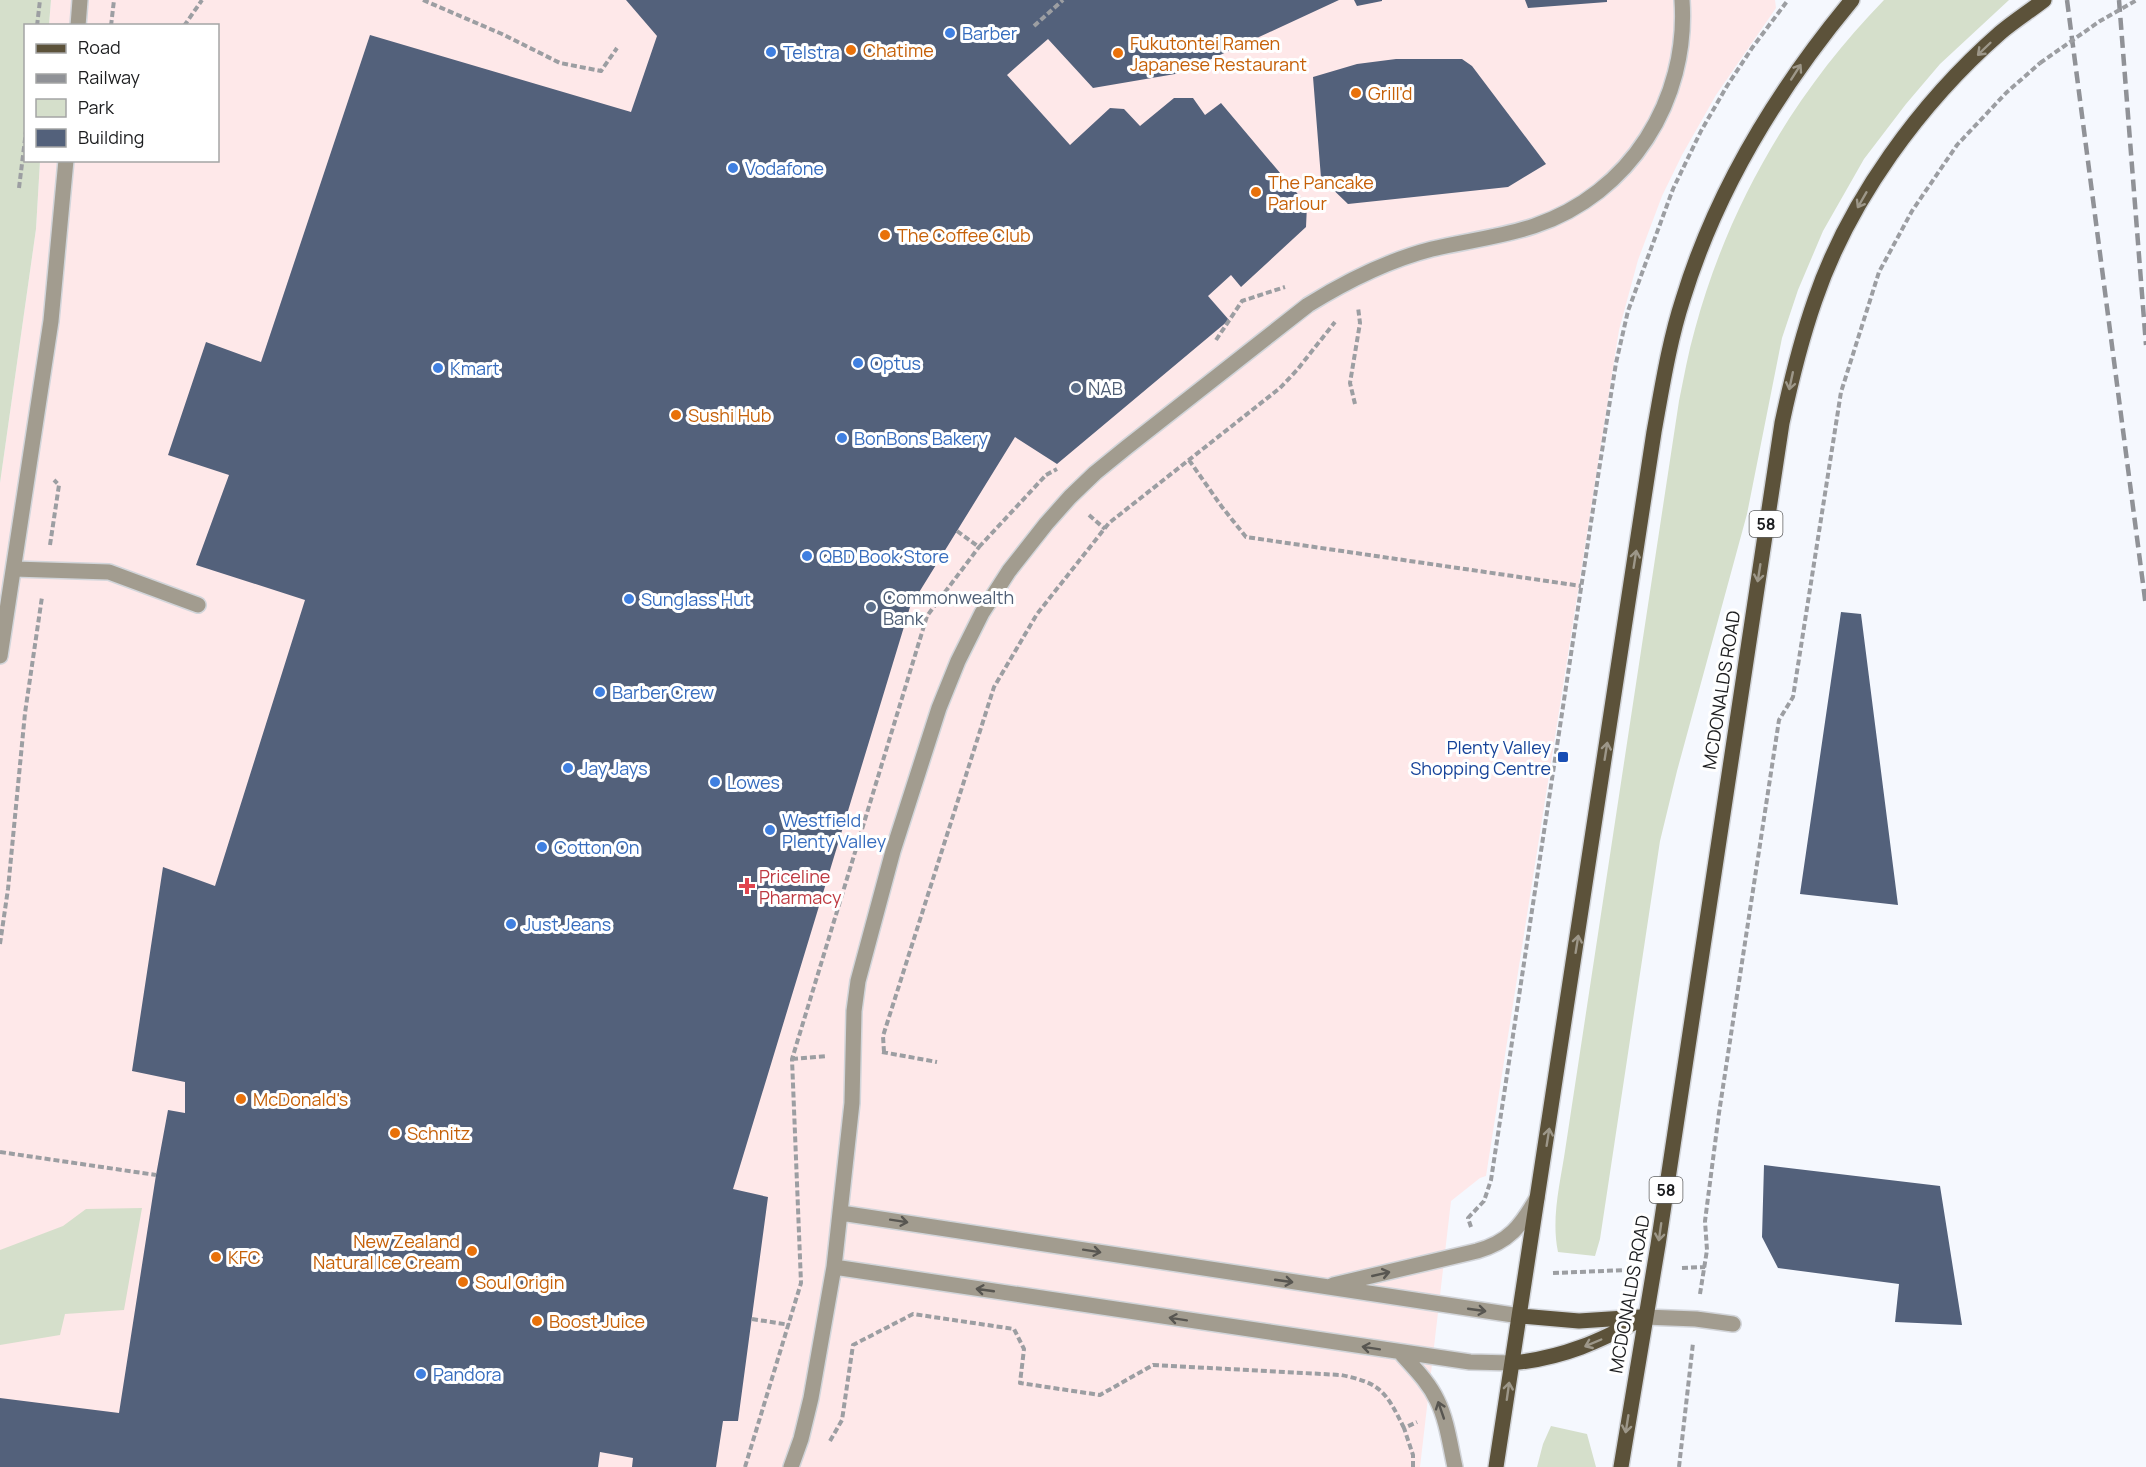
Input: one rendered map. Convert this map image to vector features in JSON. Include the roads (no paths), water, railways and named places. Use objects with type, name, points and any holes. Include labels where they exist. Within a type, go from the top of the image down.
[{"type":"main road","points":[[1496,1467],[1666,364],[1682,299],[1710,226],[1733,175],[1764,121],[1803,62],[1852,0]]},
{"type":"main road","name":"MCDONALDS ROAD","points":[[1621,1467],[1654,1269],[1782,423],[1795,364],[1815,298],[1840,238],[1872,183],[1909,130],[1953,78],[2001,32],[2044,0]]},
{"type":"main road","points":[[1520,1316],[1579,1321],[1646,1317]]},
{"type":"main road","points":[[1512,1363],[1539,1361],[1564,1354],[1613,1335],[1646,1317]]},
{"type":"street","points":[[78,24],[80,0]]},
{"type":"street","points":[[791,1467],[801,1439],[811,1398],[834,1268],[852,1103],[854,1011],[864,954],[893,851],[939,708],[958,661],[982,613],[1009,572],[1046,524],[1095,473],[1308,305],[1398,261],[1430,250],[1536,226],[1580,204],[1600,190],[1619,173],[1644,143],[1670,94],[1680,52],[1682,0]]},
{"type":"street","points":[[0,656],[51,321],[66,162]]},
{"type":"street","points":[[14,569],[109,572],[198,605]]},
{"type":"street","points":[[1324,1287],[1495,1245],[1522,1224],[1539,1195]]},
{"type":"street","points":[[841,1213],[1520,1316]]},
{"type":"street","points":[[834,1268],[1470,1362],[1512,1363]]},
{"type":"street","points":[[1646,1317],[1696,1319],[1733,1324]]},
{"type":"street","points":[[1400,1352],[1429,1386],[1442,1412],[1455,1467]]},
{"type":"railway","points":[[2067,0],[2146,607]]},
{"type":"railway","points":[[2119,0],[2146,345]]},
{"type":"place","name":"Barber","points":[[950,33]]},
{"type":"place","name":"Chatime","points":[[851,50]]},
{"type":"place","name":"Telstra","points":[[771,52]]},
{"type":"place","name":"Fukutontei Ramen Japanese Restaurant","points":[[1118,53]]},
{"type":"place","name":"Grill'd","points":[[1356,93]]},
{"type":"place","name":"Vodafone","points":[[733,168]]},
{"type":"place","name":"The Pancake Parlour","points":[[1256,192]]},
{"type":"place","name":"The Coffee Club","points":[[885,235]]},
{"type":"place","name":"Optus","points":[[858,363]]},
{"type":"place","name":"Kmart","points":[[438,368]]},
{"type":"place","name":"NAB","points":[[1076,388]]},
{"type":"place","name":"Sushi Hub","points":[[676,415]]},
{"type":"place","name":"BonBons Bakery","points":[[842,438]]},
{"type":"place","name":"QBD Book Store","points":[[807,556]]},
{"type":"place","name":"Sunglass Hut","points":[[629,599]]},
{"type":"place","name":"Commonwealth Bank","points":[[871,607]]},
{"type":"place","name":"Barber Crew","points":[[600,692]]},
{"type":"place","name":"Plenty Valley Shopping Centre","points":[[1563,757]]},
{"type":"place","name":"Jay Jays","points":[[568,768]]},
{"type":"place","name":"Lowes","points":[[715,782]]},
{"type":"place","name":"Westfield Plenty Valley","points":[[770,830]]},
{"type":"place","name":"Cotton On","points":[[542,847]]},
{"type":"place","name":"Priceline Pharmacy","points":[[747,886]]},
{"type":"place","name":"Just Jeans","points":[[511,924]]},
{"type":"place","name":"McDonald's","points":[[241,1099]]},
{"type":"place","name":"Schnitz","points":[[395,1133]]},
{"type":"place","name":"New Zealand Natural Ice Cream","points":[[472,1251]]},
{"type":"place","name":"KFC","points":[[216,1257]]},
{"type":"place","name":"Soul Origin","points":[[463,1282]]},
{"type":"place","name":"Boost Juice","points":[[537,1321]]},
{"type":"place","name":"Pandora","points":[[421,1374]]}]
